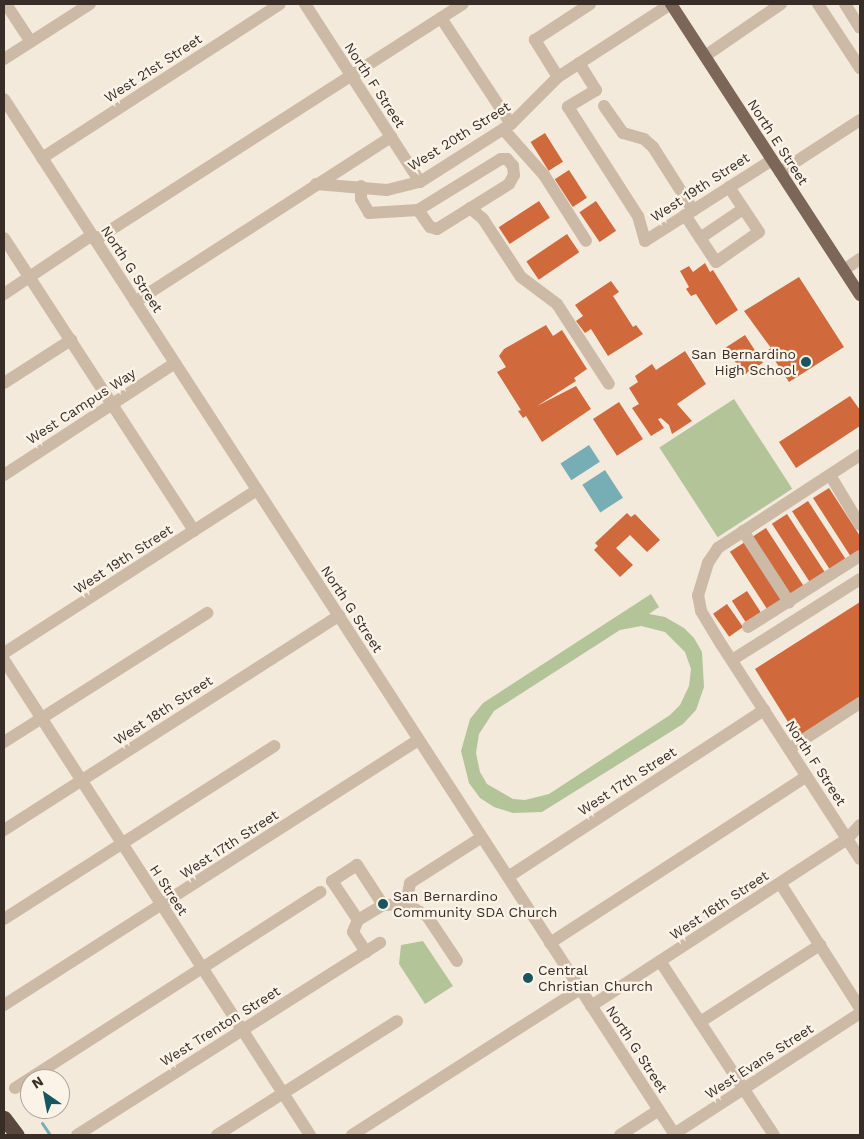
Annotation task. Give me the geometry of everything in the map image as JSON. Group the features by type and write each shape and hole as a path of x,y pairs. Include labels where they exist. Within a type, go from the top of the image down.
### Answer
{"highway":[{"path":"4,1118 17,1135"}],"main road":[{"name":"North E Street","path":"671,4 860,295"}],"street":[{"path":"6,4 31,42"},
{"path":"4,59 90,4"},
{"name":"West 21st Street","path":"42,158 280,4"},
{"name":"North F Street","path":"305,4 420,182"},
{"path":"4,294 463,4"},
{"path":"558,77 534,40 590,4"},
{"name":"West 20th Street","path":"316,184 361,186 387,190 420,182 507,126 558,77 671,4"},
{"path":"705,56 781,4"},
{"path":"818,4 860,68"},
{"path":"845,4 860,28"},
{"path":"441,18 507,126 516,145 544,175 586,241"},
{"name":"West 19th Street","path":"578,63 596,90 568,108 638,216 646,241 772,160"},
{"name":"North G Street","path":"4,99 7,112 42,158 674,1134"},
{"path":"604,106 623,133 644,139 653,147 689,213 700,238 716,262 759,232 729,187"},
{"path":"780,172 860,120"},
{"path":"135,302 391,137"},
{"path":"507,159 516,145"},
{"path":"361,186 361,199 369,213 418,210 501,159 507,159"},
{"path":"418,210 430,227 436,229 509,184 514,175 507,159"},
{"path":"470,208 483,219 521,277 556,304 608,384"},
{"path":"700,238 744,209"},
{"path":"4,238 194,531"},
{"path":"844,270 860,258"},
{"path":"4,383 71,340"},
{"name":"West Campus Way","path":"4,474 175,363"},
{"name":"North F Street","path":"860,455 743,531 713,556 702,579 698,595 701,611 860,859"},
{"path":"830,475 860,525"},
{"name":"West 19th Street","path":"4,654 257,490"},
{"path":"743,531 789,602"},
{"path":"748,626 860,556"},
{"path":"732,660 860,580"},
{"path":"4,742 207,613"},
{"name":"West 18th Street","path":"4,830 339,616"},
{"name":"H Street","path":"4,660 310,1135"},
{"path":"789,749 860,703"},
{"name":"West 17th Street","path":"508,877 764,710"},
{"name":"West 17th Street","path":"4,1005 419,740"},
{"path":"4,919 274,746"},
{"path":"550,942 807,776"},
{"name":"West 16th Street","path":"592,1006 847,839 860,825"},
{"path":"406,904 410,883 482,837"},
{"path":"358,920 332,881 357,865 383,905"},
{"path":"780,883 860,1008"},
{"path":"15,1088 320,892"},
{"path":"366,952 354,932 358,920 383,905 406,904 427,916 457,961"},
{"name":"West Trenton Street","path":"77,1135 380,943"},
{"path":"700,1022 820,945"},
{"path":"660,961 774,1135"},
{"path":"352,1135 580,989"},
{"name":"West Evans Street","path":"674,1134 860,1013"},
{"path":"216,1135 397,1021"},
{"path":"620,1135 659,1110"}],"green space":[{"path":"734,399 792,489 718,537 659,447"},
{"path":"651,594 659,607 649,614 665,617 684,628 694,638 702,652 704,687 696,710 683,724 542,812 513,813 494,807 480,798 469,783 461,751 470,719 483,703","holes":["641,626 665,632 685,652 691,669 689,686 680,705 670,715 549,794 525,800 513,799 487,784 480,772 476,753 479,734 494,711 620,630"]},
{"path":"423,941 453,986 425,1004 399,964 401,945"}],"water":[{"path":"589,445 600,462 571,480 560,464"},
{"path":"605,470 623,498 600,512 582,485"}],"building":[{"path":"545,133 563,162 549,171 531,142"},
{"path":"569,170 587,198 573,207 555,179"},
{"path":"539,201 550,218 510,244 499,227"},
{"path":"596,201 616,231 600,242 579,212"},
{"path":"567,234 579,252 539,280 526,261"},
{"path":"705,263 710,272 713,270 738,310 716,325 696,294 691,296 686,289 689,287 680,271 689,266 693,272"},
{"path":"799,277 844,347 789,382 768,350 771,348 744,311"},
{"path":"611,281 619,292 613,296 633,327 636,325 643,334 608,356 591,329 585,333 576,321 583,316 575,305"},
{"path":"546,325 553,336 562,330 587,369 574,378 576,381 537,406 576,386 591,409 542,442 526,416 523,418 518,411 521,410 497,372 506,367 499,356 504,349"},
{"path":"745,335 763,363 744,375 726,348"},
{"path":"685,351 706,384 677,404 692,421 672,434 669,425 661,418 658,419 664,428 651,436 632,408 639,404 629,388 638,382 635,376 652,364 656,370"},
{"path":"850,396 860,410 860,426 796,468 779,442"},
{"path":"619,402 643,439 617,456 593,419"},
{"path":"829,488 860,536 860,551 851,557 813,498"},
{"path":"808,501 846,560 830,570 792,511"},
{"path":"627,513 631,517 635,514 660,540 647,552 630,535 616,548 633,565 620,577 594,550 598,546 595,543"},
{"path":"787,514 826,574 811,583 772,524"},
{"path":"766,528 804,587 789,597 751,538"},
{"path":"745,542 784,602 769,611 730,552"},
{"path":"747,591 762,614 747,623 732,601"},
{"path":"860,602 860,698 798,738 755,669"},
{"path":"727,604 743,627 729,637 713,614"}],"waterway":[{"path":"42,1123 50,1135"}],"place":[{"name":"San Bernardino High School","path":"806,362"},
{"name":"San Bernardino Community SDA Church","path":"383,904"},
{"name":"Central Christian Church","path":"528,978"}]}
